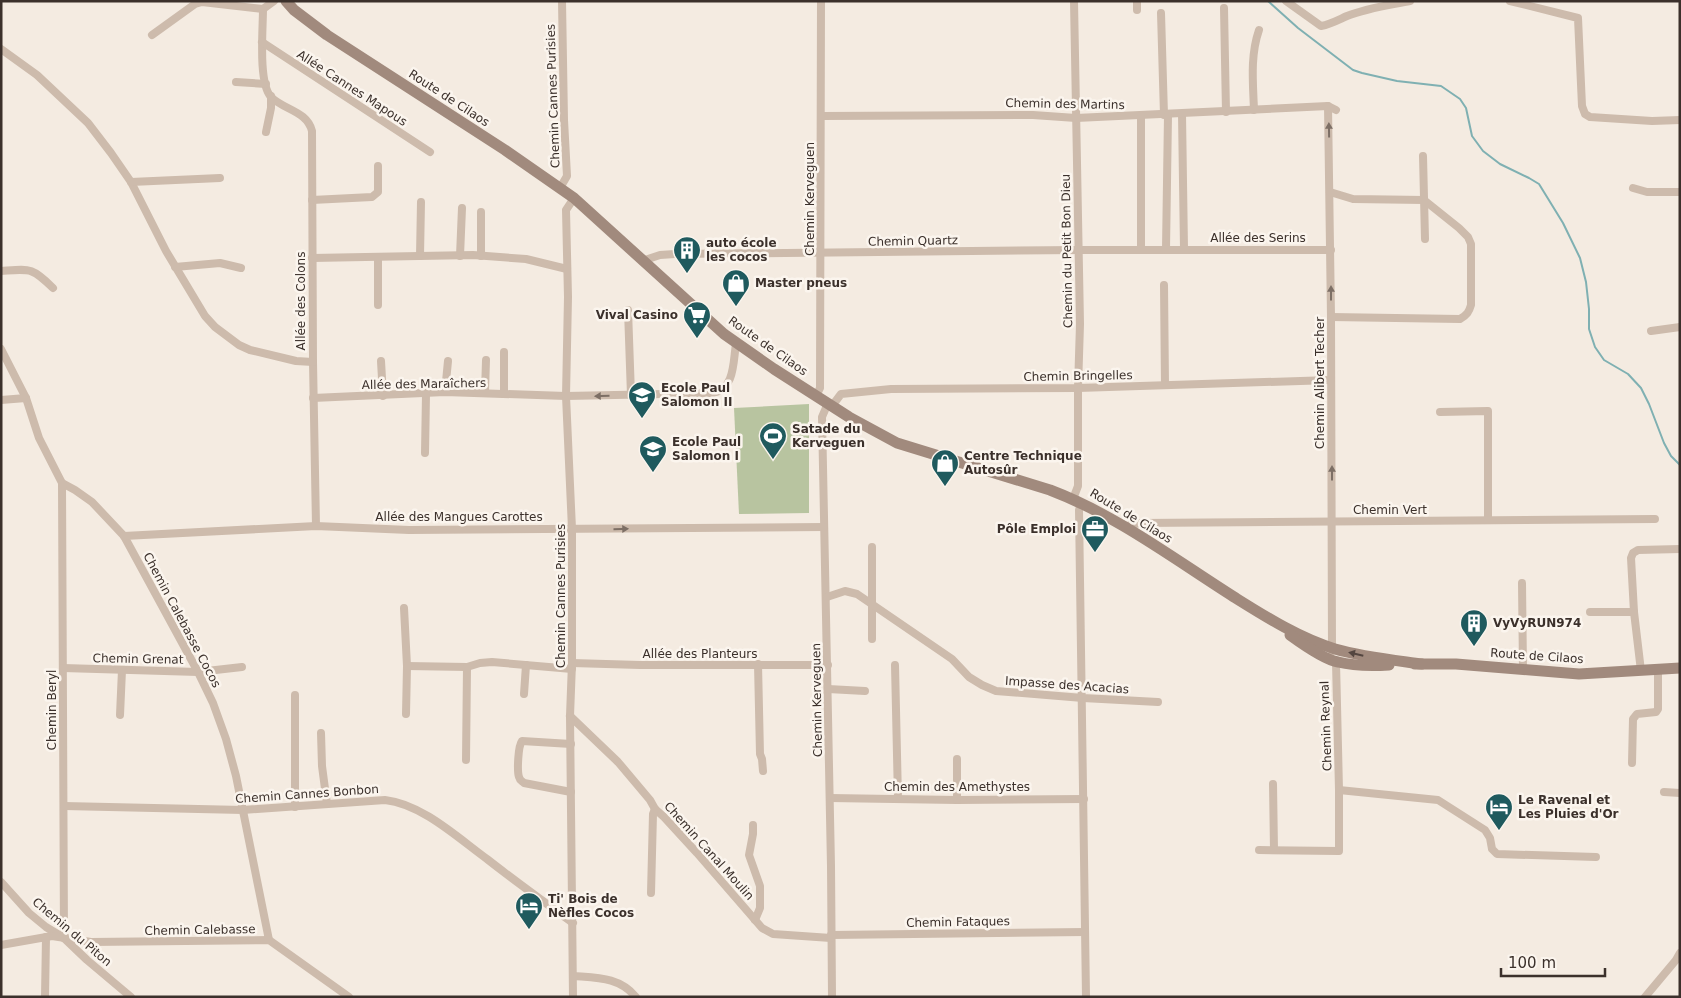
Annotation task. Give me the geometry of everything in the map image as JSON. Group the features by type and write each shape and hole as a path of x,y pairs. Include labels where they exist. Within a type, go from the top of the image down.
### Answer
{"main road":[{"name":"Route de Cilaos","path":"286,1 301,16 339,43 504,150 574,198 642,262 736,344 830,405 897,443 1050,490 1077,501 1128,529 1260,613 1302,644 1333,657 1366,666 1385,662 1456,664 1579,674 1680,668"}],"street":[{"path":"152,35 195,4 202,2 263,9 274,1"},
{"name":"Chemin Cannes Purisies","path":"560,188 567,176 562,1"},
{"name":"Chemin Kerveguen","path":"816,396 820,388 821,1"},
{"name":"Chemin du Petit Bon Dieu","path":"1074,1 1080,324 1077,501 1079,510 1083,698 1086,997"},
{"path":"1137,1 1137,10"},
{"path":"1286,1 1321,26 1331,24 1347,16 1410,1"},
{"path":"1510,1 1578,18 1582,106 1585,114 1590,117 1652,121 1680,120"},
{"path":"1224,8 1226,112"},
{"path":"263,9 263,75 271,96 271,108 266,132"},
{"path":"1161,13 1166,115 1166,249"},
{"path":"1254,110 1254,46 1259,30"},
{"name":"Allée Cannes Mapous","path":"262,42 430,152"},
{"path":"1,49 37,75 88,123 111,153 131,182 160,240 205,316 228,338 250,350 296,361 313,362"},
{"path":"236,82 266,84"},
{"name":"Allée des Colons","path":"271,96 306,119 311,126 316,526"},
{"name":"Chemin des Martins","path":"822,116 1033,115 1076,118 1332,108"},
{"name":"Chemin Alibert Techer","path":"1332,108 1330,192 1333,657"},
{"path":"1182,114 1184,249"},
{"path":"1141,116 1141,249"},
{"path":"1423,156 1425,239"},
{"path":"312,200 375,196 378,192 378,166"},
{"path":"131,182 220,178"},
{"path":"1633,188 1647,192 1680,192"},
{"path":"1330,192 1361,199 1424,200 1459,228 1468,237 1471,244 1471,304 1469,312 1460,318 1331,317"},
{"name":"Chemin Cannes Purisies","path":"573,997 570,716 572,530 566,396 566,210 574,198"},
{"path":"420,256 421,202"},
{"path":"460,256 462,208"},
{"path":"481,212 481,256"},
{"name":"Chemin Quartz","path":"642,262 660,255 675,254 1184,249"},
{"name":"Allée des Serins","path":"1184,249 1331,250"},
{"path":"312,258 481,256 526,259 567,269"},
{"path":"378,257 378,305"},
{"path":"175,267 220,263 241,268"},
{"path":"1,271 33,270 53,288"},
{"path":"1164,286 1165,385"},
{"path":"628,310 631,395"},
{"path":"1652,330 1680,328"},
{"name":"Allée des Maraîchers","path":"313,398 445,392 566,396 713,393 722,390 729,383 736,344"},
{"path":"1,349 26,398 39,438 62,483"},
{"path":"504,352 504,394"},
{"path":"445,392 448,360"},
{"path":"486,360 486,392"},
{"path":"381,361 382,396"},
{"name":"Chemin Bringelles","path":"830,405 841,394 891,389 1078,388 1331,380"},
{"path":"426,394 426,453"},
{"path":"1,400 26,398"},
{"name":"Chemin Kerveguen","path":"830,405 822,417 827,597 832,997"},
{"path":"1440,412 1488,411 1488,520"},
{"name":"Chemin Calebasse Cocos","path":"62,483 92,502 124,536 213,703 226,739 243,810 269,940"},
{"name":"Chemin Beryl","path":"62,483 64,938"},
{"name":"Chemin Vert","path":"1128,529 1130,525 1140,524 1655,519"},
{"name":"Allée des Mangues Carottes","path":"124,536 316,526 409,530 572,530 824,526"},
{"path":"872,547 872,639"},
{"path":"1641,671 1634,612 1631,558 1633,553 1638,550 1680,549"},
{"path":"1522,583 1522,670"},
{"name":"Impasse des Acacias","path":"827,597 850,591 857,594 952,659 969,677 996,691 1158,702"},
{"path":"404,608 407,666 406,714"},
{"path":"1590,612 1634,612"},
{"name":"Chemin Reynal","path":"1274,850 1338,851 1339,790 1333,657"},
{"name":"Allée des Planteurs","path":"407,666 467,667 492,662 526,666 828,665"},
{"path":"758,664 760,754 763,772"},
{"path":"895,665 898,799"},
{"path":"524,694 526,666"},
{"name":"Chemin Grenat","path":"63,668 198,672 242,667"},
{"path":"466,760 467,667"},
{"path":"120,716 122,670"},
{"path":"1632,763 1634,717 1638,714 1656,712 1658,709 1658,670"},
{"path":"828,689 865,691"},
{"path":"295,695 295,807"},
{"name":"Chemin Canal Moulin","path":"570,716 618,762 650,800 654,809 671,824 762,928 773,934 831,937"},
{"path":"321,734 322,766 327,804"},
{"path":"571,744 522,741 519,746 518,774 524,783 571,792"},
{"path":"957,800 958,759"},
{"path":"1259,850 1274,850 1273,784"},
{"path":"1339,790 1438,800 1485,830 1490,838 1492,849 1497,854 1596,857"},
{"path":"1664,792 1680,793"},
{"name":"Chemin des Amethystes","path":"830,798 1084,799"},
{"name":"Chemin Cannes Bonbon","path":"64,806 243,810 385,800 397,801 408,805 436,822 573,923"},
{"path":"651,893 654,809"},
{"path":"753,825 749,855 760,886 760,908 756,920"},
{"name":"Chemin du Piton","path":"1,882 29,913 46,927 64,938 131,997"},
{"name":"Chemin Fataques","path":"831,937 1085,932"},
{"path":"45,997 46,936"},
{"name":"Chemin Calebasse","path":"1,945 46,936 91,942 269,940 349,997"},
{"path":"1645,997 1680,953"},
{"path":"573,976 610,980 622,984 636,997"}],"green space":[{"name":"Satade du Kerveguen","path":"809,404 809,513 739,514 734,408"}],"waterway":[{"path":"1268,1 1298,28 1353,70 1397,81 1441,86 1460,99 1466,108 1472,136 1483,151 1500,164 1539,184 1563,223 1580,258 1586,282 1589,329 1595,347 1604,360 1628,374 1641,388 1664,443 1671,456 1680,465"}],"place":[{"name":"auto école les cocos","path":"687,274"},
{"name":"Master pneus","path":"736,307"},
{"name":"Vival Casino","path":"697,339"},
{"name":"Ecole Paul Salomon II","path":"642,419"},
{"name":"Satade du Kerveguen","path":"773,460"},
{"name":"Ecole Paul Salomon I","path":"653,473"},
{"name":"Centre Technique Autosûr","path":"945,487"},
{"name":"Pôle Emploi","path":"1095,553"},
{"name":"VyVyRUN974","path":"1474,647"},
{"name":"Le Ravenal et Les Pluies d'Or","path":"1499,831"},
{"name":"Ti' Bois de Nèfles Cocos","path":"529,930"}]}
